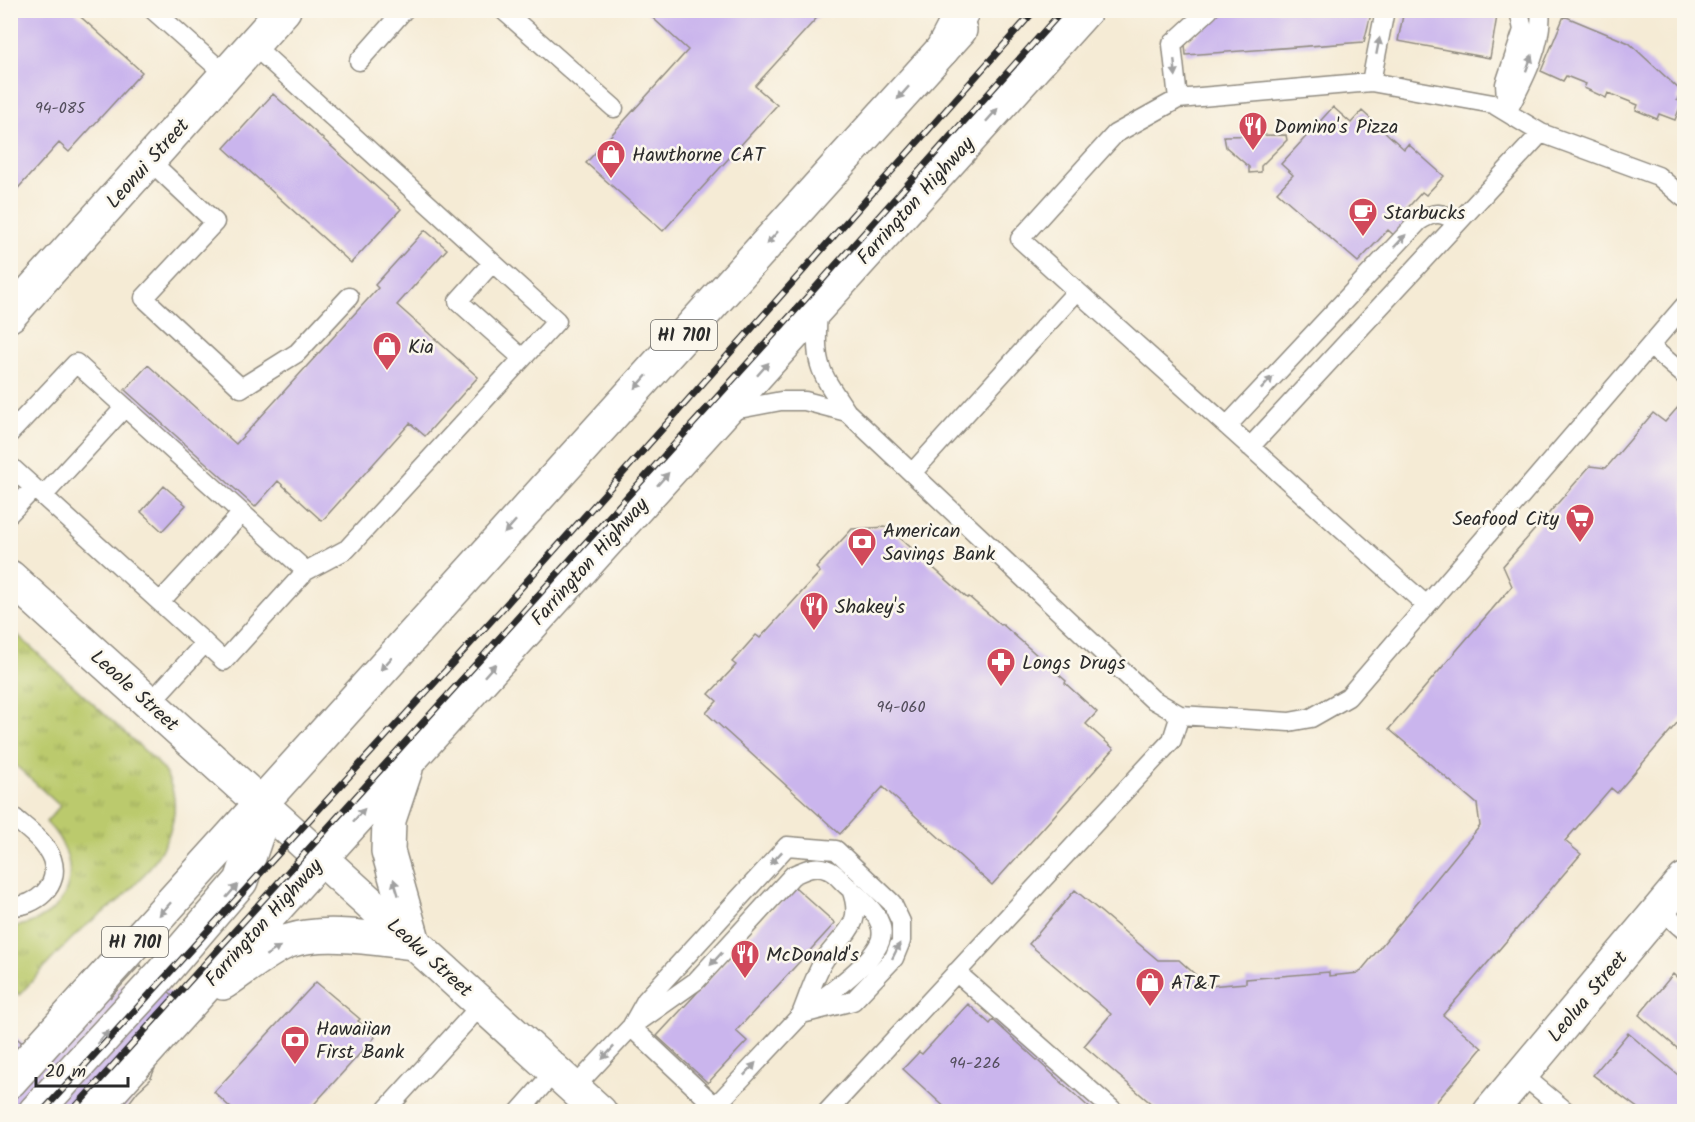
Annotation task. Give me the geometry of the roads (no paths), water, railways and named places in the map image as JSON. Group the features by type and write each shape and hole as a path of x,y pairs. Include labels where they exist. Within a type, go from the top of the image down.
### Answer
{"main road":[{"name":"Leonui Street","path":"10,315 284,10"},
{"path":"942,50 963,10"},
{"name":"HI 7101","path":"10,1081 978,10"},
{"name":"Farrington Highway","path":"92,1112 1086,10"},
{"name":"Leoole Street","path":"10,577 260,803"},
{"path":"188,1005 288,941 312,937 357,937 414,943 388,851 389,820 410,757"},
{"path":"35,1112 158,978 241,881 258,831 260,803"},
{"name":"Leoku Street","path":"260,803 600,1112"},
{"name":"Leolua Street","path":"1490,1112 1684,880"}],"lane":[{"path":"153,10 226,75"},
{"path":"359,61 404,10"},
{"path":"503,10 614,108"},
{"path":"1178,99 1172,44 1209,10"},
{"path":"1371,82 1385,10"},
{"path":"1507,112 1505,84 1523,30 1519,10"},
{"path":"1507,112 1521,83 1542,27 1539,10"},
{"path":"10,466 224,661 306,571 347,549 556,321 253,45"},
{"path":"1426,605 1020,239 1115,134 1178,99 1371,82 1493,104 1541,133 1658,176 1684,198"},
{"path":"1250,447 1541,133"},
{"path":"149,160 216,222 144,298 241,388 297,353 349,297"},
{"path":"1227,426 1419,221 1431,214 1443,213 1458,222"},
{"path":"492,263 458,300 522,358"},
{"path":"912,473 1077,291"},
{"path":"818,308 815,354 823,377 847,412 1152,699 1180,715 1289,722 1311,718 1348,697 1684,306"},
{"path":"1650,346 1684,375"},
{"path":"10,433 75,363 306,571"},
{"path":"723,412 782,401 805,401 847,412"},
{"path":"10,513 38,492 125,407"},
{"path":"160,602 242,513"},
{"path":"150,703 205,643"},
{"path":"827,1112 1172,740 1180,715"},
{"path":"10,814 41,842 52,858 53,872 50,885 42,896 21,906 10,906"},
{"path":"632,1028 646,1000 787,846 837,849 892,903 901,922 901,941 894,958 853,1001 802,1014"},
{"path":"519,1112 565,1079 632,1028 696,981 793,875 807,868 830,870 877,918 882,931 879,944 847,981 802,1014 713,1109 632,1028"},
{"path":"802,1014 824,961 852,928 855,901 851,889"},
{"path":"1660,909 1684,930"},
{"path":"956,972 1115,1112"},
{"path":"384,1112 482,1004"},
{"path":"1521,1074 1567,1112"}],"railway":[{"path":"42,1112 502,609 1035,10"},
{"path":"71,1112 768,341 1063,10"}],"place":[{"name":"Domino's Pizza","path":"1253,152"},
{"name":"Hawthorne CAT","path":"611,180"},
{"name":"Starbucks","path":"1363,238"},
{"name":"Kia","path":"387,372"},
{"name":"Seafood City","path":"1580,544"},
{"name":"American Savings Bank","path":"862,568"},
{"name":"Shakey's","path":"814,632"},
{"name":"Longs Drugs","path":"1001,688"},
{"name":"McDonald's","path":"745,980"},
{"name":"AT&T","path":"1150,1008"},
{"name":"Hawaiian First Bank","path":"295,1066"}]}
